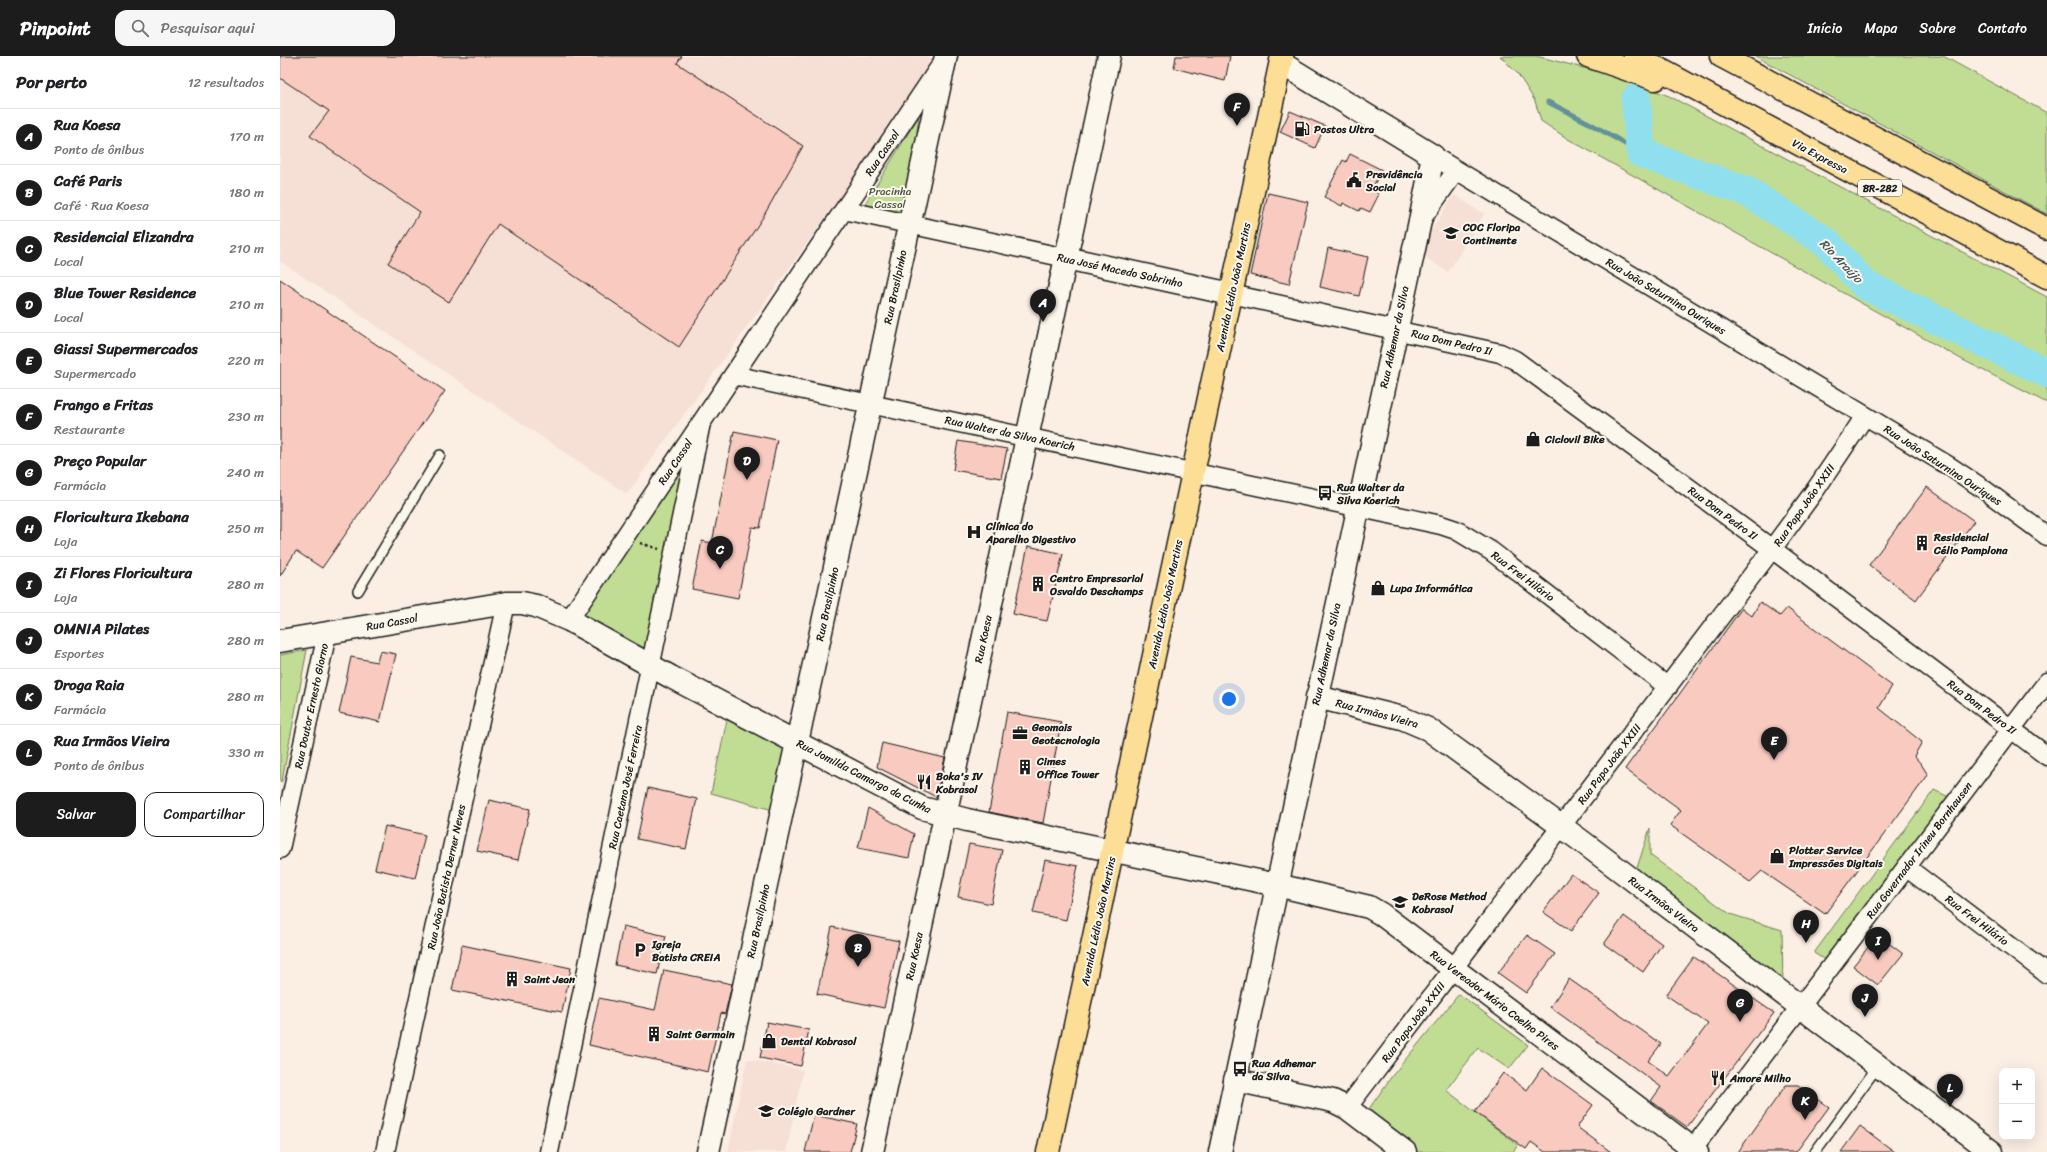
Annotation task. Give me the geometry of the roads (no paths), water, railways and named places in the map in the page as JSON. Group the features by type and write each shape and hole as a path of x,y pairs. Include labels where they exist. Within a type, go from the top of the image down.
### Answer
{"main road":[{"path":"1588,56 1712,98"},
{"name":"Via Expressa","path":"1635,56 2047,277"},
{"path":"1721,56 2047,228"},
{"name":"Avenida Lédio João Martins","path":"1048,1152 1282,60"}],"street":[{"name":"Rua Koesa","path":"872,1152 1109,56"},
{"name":"Rua Cassol","path":"280,641 506,603 522,603 536,606 569,620 945,57"},
{"name":"Rua Brasilpinho","path":"708,1152 945,57"},
{"name":"Rua João Saturnino Ouriques","path":"1282,60 1433,156 1982,488 2047,536"},
{"name":"Rua Adhemar da Silva","path":"1220,1152 1433,156"},
{"path":"1420,220 1453,175"},
{"name":"Rua José Macedo Sobrinho","path":"844,210 1396,330"},
{"name":"Rua Dom Pedro II","path":"1396,330 1500,353 1515,360 1772,549 2047,756"},
{"name":"Rua Walter da Silva Koerich","path":"733,375 1358,506"},
{"name":"Rua Papa João XXIII","path":"1347,1108 1772,549 1816,489 1865,416"},
{"name":"Rua Caetano José Ferreira","path":"549,1152 701,423"},
{"name":"Rua Frei Hilário","path":"1358,506 1442,525 1473,539 1668,687"},
{"name":"Rua João Batista Derner Neves","path":"385,1152 506,603"},
{"name":"Rua Jomilda Camargo da Cunha","path":"569,620 651,666 922,808 945,815 1276,885"},
{"name":"Rua Doutor Ernesto Giorno","path":"280,849 327,634"},
{"name":"Rua Governador Irineu Bornhausen","path":"1693,1151 1800,1007 2047,682"},
{"name":"Rua Irmãos Vieira","path":"1317,697 1402,718 1428,728 1561,826 1992,1152"},
{"name":"Rua Frei Hilário","path":"1906,867 2047,974"},
{"name":"Rua Vereador Mário Coelho Pires","path":"1276,885 1368,907 1381,914 1693,1151"},
{"path":"1235,1080 1319,1097 1347,1108 1406,1152"}],"lane":[{"path":"358,591 440,455"},
{"path":"1815,1152 1878,1066"}],"waterway":[{"name":"Rio Araújo","path":"1636,99 1641,153 1748,192 1826,242 1865,285 2047,373"},
{"path":"1548,102 1589,123 1641,153"}],"place":[{"name":"Frango e Fritas","path":"1237,126"},
{"name":"Postos Ultra","path":"1302,129"},
{"name":"Previdência Social","path":"1354,180"},
{"name":"COC Floripa Continente","path":"1451,233"},
{"name":"Rua Koesa","path":"1043,322"},
{"name":"Ciclovil Bike","path":"1533,439"},
{"name":"Blue Tower Residence","path":"747,480"},
{"name":"Rua Walter da Silva Koerich","path":"1325,493"},
{"name":"Clínica do Aparelho Digestivo","path":"974,532"},
{"name":"Residencial Célio Pamplona","path":"1922,543"},
{"name":"Residencial Elizandra","path":"720,569"},
{"name":"Centro Empresarial Osvaldo Deschamps","path":"1038,584"},
{"name":"Lupa Informática","path":"1378,588"},
{"name":"Geomais Geotecnologia","path":"1020,733"},
{"name":"Giassi Supermercados","path":"1774,760"},
{"name":"Cimes Office Tower","path":"1025,767"},
{"name":"Boka's IV Kobrasol","path":"924,782"},
{"name":"Plotter Service Impressões Digitais","path":"1777,856"},
{"name":"DeRose Method Kobrasol","path":"1400,902"},
{"name":"Floricultura Ikebana","path":"1806,943"},
{"name":"Igreja Batista CREIA","path":"640,950"},
{"name":"Zi Flores Floricultura","path":"1878,960"},
{"name":"Café Paris","path":"858,967"},
{"name":"Saint Jean","path":"512,979"},
{"name":"OMNIA Pilates","path":"1865,1017"},
{"name":"Preço Popular","path":"1740,1022"},
{"name":"Saint Germain","path":"654,1034"},
{"name":"Dental Kobrasol","path":"769,1041"},
{"name":"Rua Adhemar da Silva","path":"1240,1069"},
{"name":"Amore Milho","path":"1718,1078"},
{"name":"Rua Irmãos Vieira","path":"1950,1107"},
{"name":"Colégio Gardner","path":"766,1111"},
{"name":"Droga Raia","path":"1805,1120"}],"park label":[{"name":"Pracinha Cassol","path":"890,197"}]}
